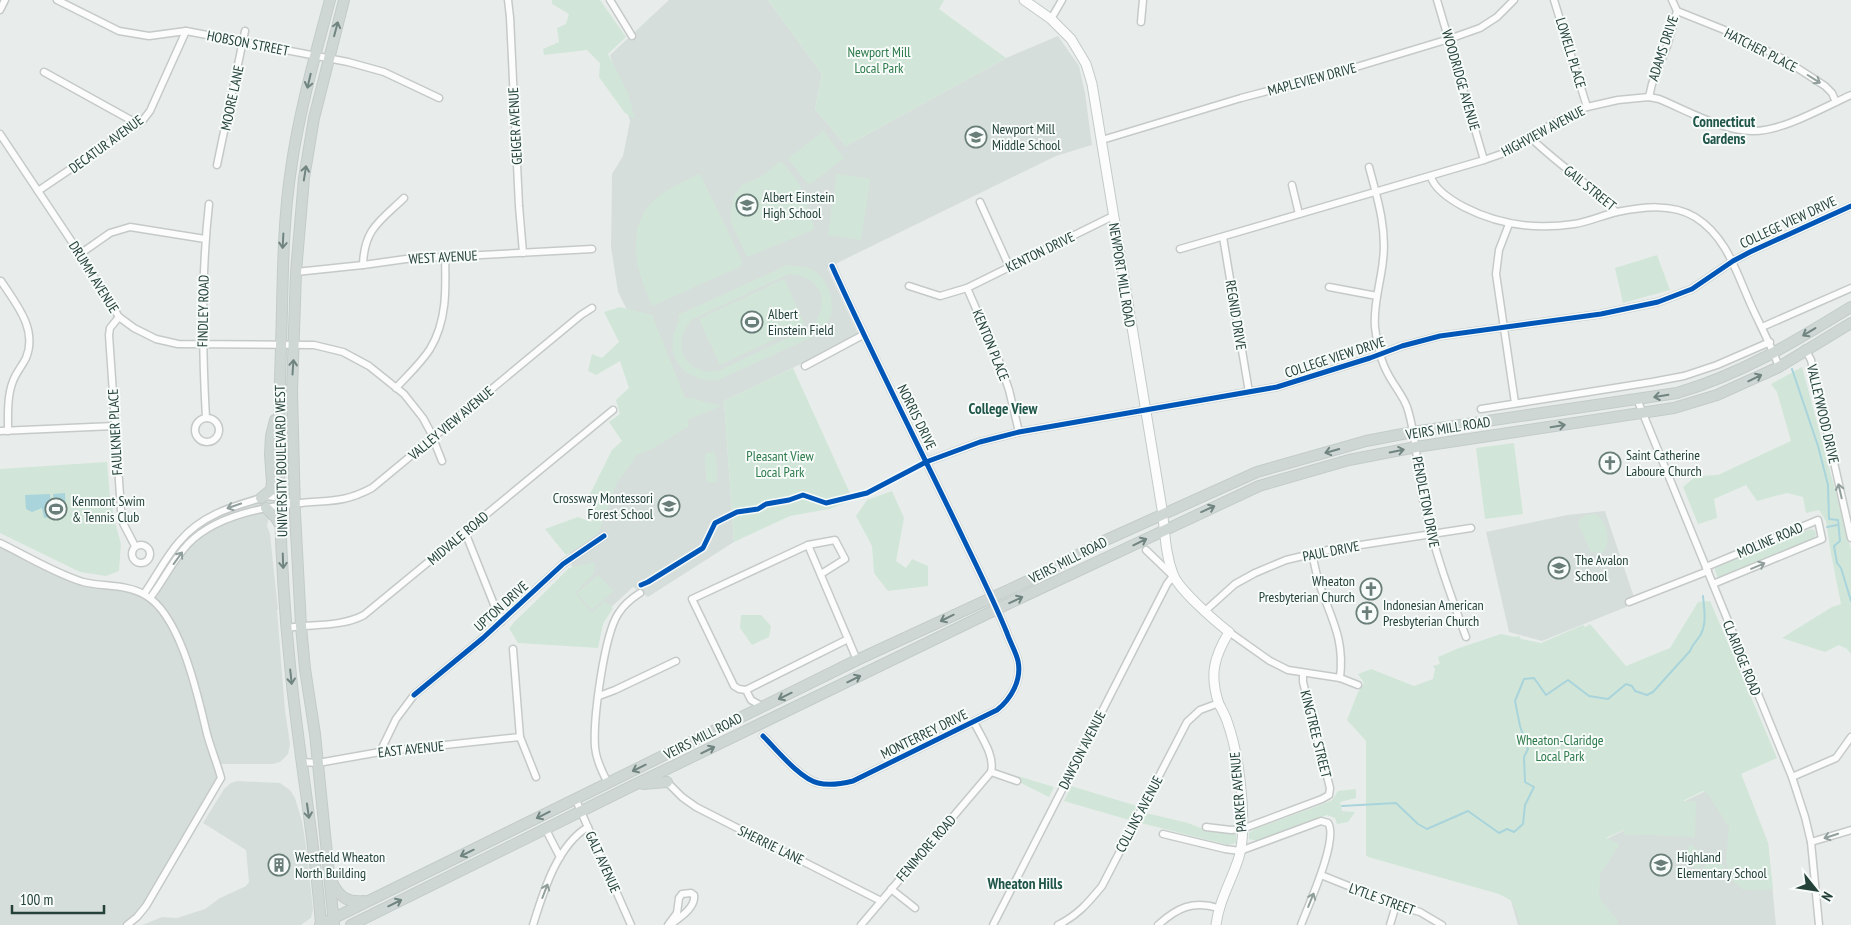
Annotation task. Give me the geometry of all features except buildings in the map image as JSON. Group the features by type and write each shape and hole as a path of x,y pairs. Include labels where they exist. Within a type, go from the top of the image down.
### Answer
{"main road":[{"name":"UNIVERSITY BOULEVARD WEST","path":"320,925 315,861 289,662 281,502 279,412 282,266 287,196 298,127 330,0"},
{"name":"UNIVERSITY BOULEVARD WEST","path":"334,922 315,734 305,669 295,503 292,405 296,272 304,178 314,118 344,0"},
{"name":"VEIRS MILL ROAD","path":"351,925 995,604 1030,580 1106,540 1163,516 1257,472 1366,441 1413,432 1677,393 1709,384 1774,353 1851,307"},
{"name":"VEIRS MILL ROAD","path":"320,925 334,922 370,900 857,660 995,604 1259,486 1349,460 1416,447 1674,408 1699,402 1779,367 1805,349 1851,323"},
{"path":"260,498 271,490 271,436 279,412"},
{"path":"266,508 282,526"},
{"path":"632,786 667,782"},
{"path":"328,872 338,893 344,898 354,902 370,900"}],"street":[{"path":"0,10 5,0"},
{"name":"HOBSON STREET","path":"57,0 119,31 149,36 186,31 348,62 384,72 439,98"},
{"name":"GEIGER AVENUE","path":"508,0 523,253"},
{"path":"610,0 632,36"},
{"name":"NEWPORT MILL ROAD","path":"1024,0 1051,19 1071,39 1086,64 1092,84 1144,410 1173,576"},
{"path":"1051,19 1062,0"},
{"path":"1141,22 1143,0"},
{"name":"WOODRIDGE AVENUE","path":"1437,0 1484,160"},
{"name":"MAPLEVIEW DRIVE","path":"1102,140 1241,98 1343,71 1448,40 1480,28 1497,17 1514,0"},
{"name":"LOWELL PLACE","path":"1554,0 1587,107"},
{"name":"ADAMS DRIVE","path":"1649,97 1677,11 1672,0"},
{"name":"HATCHER PLACE","path":"1677,11 1732,33 1785,60 1825,86 1832,93 1836,102"},
{"name":"DECATUR AVENUE","path":"38,191 143,120 150,111 186,31"},
{"name":"MOORE LANE","path":"217,165 245,31"},
{"path":"44,72 138,124"},
{"name":"HIGHVIEW AVENUE","path":"1180,249 1432,176 1507,152 1560,119 1587,107 1618,100 1649,97 1659,99 1731,128 1755,131 1785,125 1851,95"},
{"name":"DRUMM AVENUE","path":"0,134 80,254 119,317 134,328 156,339 178,344 295,344 314,345 343,352 369,366 412,403 423,418 442,461"},
{"name":"GAIL STREET","path":"1530,137 1543,150 1602,197 1616,212 1651,207 1678,210 1694,216 1719,238 1733,261 1770,342 1779,367"},
{"path":"1369,167 1376,192"},
{"path":"1432,176 1433,183 1442,192 1461,205 1478,214 1510,224 1546,227 1574,224 1602,218 1616,212"},
{"path":"1292,185 1299,214"},
{"name":"PENDLETON DRIVE","path":"1376,192 1384,238 1384,260 1376,296 1375,325 1380,354 1388,374 1408,408 1416,447 1422,497 1431,535 1438,561 1466,637"},
{"path":"363,266 364,248 373,228 404,198"},
{"path":"980,202 1009,266"},
{"name":"FINDLEY ROAD","path":"206,418 202,344 205,239 209,204"},
{"name":"COLLEGE VIEW DRIVE","path":"926,462 980,442 1019,432 1296,382 1440,336 1601,314 1658,302 1692,289 1733,261 1851,206"},
{"name":"KENTON DRIVE","path":"909,286 940,296 967,288 1113,216"},
{"path":"1510,224 1499,250 1496,274 1515,403"},
{"path":"80,254 110,233 130,227 205,239"},
{"name":"REGNID DRIVE","path":"1223,237 1249,392"},
{"name":"WEST AVENUE","path":"296,272 363,266 406,259 592,249"},
{"path":"396,388 418,364 435,339 442,318 446,293 445,257"},
{"name":"NORRIS DRIVE","path":"832,266 863,335 995,604"},
{"path":"1,281 25,317 29,329 30,342 26,357 13,382 10,394 8,431"},
{"path":"1328,287 1376,296"},
{"name":"KENTON PLACE","path":"967,288 999,361 1009,390 1019,432"},
{"path":"1762,327 1851,288"},
{"name":"VALLEY VIEW AVENUE","path":"281,502 334,502 349,499 372,488 581,315 592,308"},
{"name":"FAULKNER PLACE","path":"119,317 110,328 109,334 114,426 120,510 125,528 135,546"},
{"path":"805,366 863,335"},
{"name":"VEIRS MILL ROAD","path":"1481,409 1684,376 1717,365 1770,342"},
{"name":"VALLEYWOOD DRIVE","path":"1805,349 1810,360 1851,538"},
{"name":"CLARIDGE ROAD","path":"1637,400 1792,777 1811,842 1819,925"},
{"name":"MIDVALE ROAD","path":"287,628 346,621 364,615 613,410"},
{"path":"0,431 114,426"},
{"path":"144,594 179,541 198,523 216,512 260,498 274,496 281,502 238,515 218,523 201,533 188,544 150,598"},
{"name":"MOLINE ROAD","path":"1707,569 1818,520 1822,539 1713,584"},
{"name":"PAUL DRIVE","path":"1205,611 1235,584 1255,572 1286,560 1471,528"},
{"path":"465,532 502,622"},
{"name":"UPTON DRIVE","path":"380,752 396,718 414,695 502,622 563,564 604,536"},
{"path":"821,574 845,559 835,540 808,545 692,599 734,686 739,689 746,690 848,639"},
{"path":"0,543 84,582 144,594 162,610 173,626 182,647 221,778 146,906 127,925"},
{"path":"808,545 857,660"},
{"name":"NEWPORT MILL ROAD","path":"1146,550 1205,611 1229,632 1270,661 1288,670 1303,674 1340,678 1358,685"},
{"path":"1312,554 1318,580 1339,634 1342,661 1340,678"},
{"path":"1629,602 1707,569"},
{"name":"DAWSON AVENUE","path":"993,925 1072,767 1167,584 1173,576"},
{"path":"608,783 595,748 599,696 610,631 618,613 640,593"},
{"name":"MONTERREY DRIVE","path":"763,736 806,777 816,783 840,784 853,781 974,722 1004,704 1012,695 1017,681 1018,660 995,604"},
{"name":"PARKER AVENUE","path":"1216,925 1218,908 1240,851 1242,829 1242,800 1238,761 1228,721 1219,703 1213,672 1218,650 1229,632"},
{"path":"513,649 520,737 536,777"},
{"path":"599,696 676,661"},
{"name":"KINGTREE STREET","path":"1242,829 1322,800 1329,795 1330,788 1303,682 1303,674"},
{"path":"746,690 751,700 763,707"},
{"path":"748,714 751,700"},
{"name":"COLLINS AVENUE","path":"1058,925 1072,918 1102,886 1188,722 1200,710 1219,703"},
{"path":"974,722 990,755 993,764 992,772 1017,781"},
{"name":"EAST AVENUE","path":"302,762 318,762 380,752 520,737"},
{"path":"1792,777 1836,758 1851,737"},
{"name":"FENIMORE ROAD","path":"861,925 992,772"},
{"name":"SHERRIE LANE","path":"667,782 696,808 881,901"},
{"name":"GALT AVENUE","path":"575,798 631,925"},
{"path":"1163,834 1240,851 1321,821 1328,823 1331,827 1331,839 1321,875 1301,925"},
{"path":"533,925 545,888 560,858 577,834 588,827"},
{"path":"1206,827 1242,829"},
{"path":"545,828 560,858"},
{"path":"1811,842 1851,830"},
{"name":"LYTLE STREET","path":"1321,875 1396,905 1420,912 1442,925"},
{"path":"891,889 915,908"},
{"path":"691,893 695,900 692,906 669,925 677,913 679,898 682,894 691,893"},
{"path":"1158,925 1176,910 1186,906 1197,904 1218,908"},
{"path":"1390,925 1396,905"},
{"path":"1072,918 1078,925"}],"shaded area":[{"name":"Albert Einstein High School","path":"669,0 768,0 822,74 815,109 846,146 1006,58 1058,36 1079,66 1085,93 1092,145 1056,156 827,268 859,336 724,401 734,542 648,597 633,587 604,614 517,638 513,623 572,568 569,550 598,531 615,480 642,440 681,416 618,292 611,247 612,174 623,156 630,121 610,55"},
{"path":"274,497 274,511 269,517 267,526 270,534 278,610 285,710 290,744 288,754 280,762 273,764 217,764 221,778 146,906 130,925 0,925 0,543 68,576 144,594 179,541 216,512"},
{"name":"The Avalon School","path":"1605,511 1636,603 1542,641 1509,632 1486,532 1567,515"},
{"name":"Highland Elementary School","path":"1741,774 1768,843 1776,925 1518,925 1507,887"},
{"path":"237,781 280,783 290,790 295,798 302,821 306,846 313,910 311,918 301,925 142,925 162,917 177,918 205,909 220,898 246,886 249,882 246,850 203,823 224,789"}],"green space":[{"path":"552,0 600,0 626,37 608,54 628,93 635,119 625,113 599,77 600,63 587,50 544,55 543,49 559,42 557,28 566,24 569,14 552,4"},
{"name":"Newport Mill Local Park","path":"768,0 944,0 939,9 1006,58 846,146 815,109 822,74"},
{"path":"823,131 844,158 809,185 788,159"},
{"path":"781,161 799,183 814,225 813,230 747,257 731,222 731,210 735,194 743,184 761,177"},
{"path":"700,174 742,261 741,266 652,306 641,278 638,263 636,248 640,220 648,207 659,196"},
{"path":"837,174 870,179 861,240 828,235"},
{"path":"1657,255 1670,290 1623,303 1615,268"},
{"path":"788,265 808,268 817,273 827,285 832,300 830,316 825,325 810,338 718,380 708,380 691,375 679,364 673,348 673,338 679,321 678,315","holes":["788,274 799,275 815,284 820,291 821,307 813,326 718,371 706,371 696,368 689,363 681,347 682,337 693,319"]},
{"name":"Albert Einstein Field","path":"784,279 805,325 720,365 699,319"},
{"path":"620,307 652,315 685,398 721,406 687,420 689,426 654,448 637,455 617,482 598,534 566,555 545,529 578,517 592,522 595,509 587,500 612,450 622,441 609,422 620,414 616,400 629,388 620,361 596,375 588,371 592,354 602,358 619,342 604,312"},
{"path":"1802,367 1851,549 1851,654 1847,649 1839,645 1825,652 1782,638 1832,607 1841,604 1826,521 1819,510 1806,513 1803,497 1787,493 1757,501 1746,485 1714,499 1717,518 1698,524 1683,487 1696,476 1718,475 1791,441 1777,392 1771,384"},
{"name":"Pleasant View Local Park","path":"793,368 853,500 829,509 790,516 734,542 724,401"},
{"path":"1514,443 1523,514 1485,519 1476,448"},
{"path":"714,452 717,468 715,483 707,482 706,480 705,463 707,453"},
{"name":"Kenmont Swim & Tennis Club","path":"107,462 110,496 121,544 119,571 106,576 80,572 0,533 0,469"},
{"path":"892,491 904,518 896,561 906,568 912,559 928,566 928,586 888,591 874,573 872,546 856,516 867,500"},
{"path":"1594,514 1602,520 1607,532 1607,544 1601,553 1591,552 1578,523 1579,520 1587,515"},
{"path":"1810,529 1816,533 1814,540 1721,579 1718,578 1715,567"},
{"path":"595,562 594,573 575,593 592,613 604,601 613,608 603,624 598,648 518,643 509,628 569,568"},
{"path":"598,575 613,591 592,610 577,593"},
{"name":"Wheaton-Claridge Local Park","path":"1710,601 1777,758 1741,774 1768,843 1773,889 1744,890 1730,878 1726,862 1729,827 1708,794 1703,791 1683,801 1696,802 1695,837 1624,834 1624,830 1606,838 1619,844 1600,874 1599,898 1618,921 1616,925 1521,925 1512,901 1499,894 1366,855 1366,741 1347,720 1358,692 1364,683 1358,674 1371,669 1414,686 1433,679 1435,669 1433,666 1440,664 1438,657 1459,648 1501,634 1519,636 1521,639 1541,643 1583,625 1585,627 1590,624 1626,666 1670,648 1698,602"},
{"path":"741,615 761,615 771,626 769,637 752,645 740,628"},
{"path":"1018,776 1054,787 1049,797 1019,782"},
{"path":"1071,786 1137,806 1129,820 1064,801"},
{"path":"1356,789 1356,798 1340,802 1342,811 1355,812 1348,822 1337,824 1335,818 1327,815 1258,841 1249,839 1249,833 1255,829 1326,803 1332,800 1338,791"},
{"path":"1146,813 1188,823 1203,829 1236,834 1236,843 1228,845 1141,823"},
{"path":"1690,845 1706,855 1698,870 1681,860"},
{"path":"1710,857 1725,866 1716,881 1701,872"}],"water":[{"path":"65,493 66,516 55,516 53,494"},
{"path":"50,494 52,517 44,518 42,508 32,512 26,509 25,495"}],"waterway":[{"path":"1792,369 1818,446 1828,485 1829,519 1838,520 1840,541 1834,546 1837,563 1841,568 1851,601"},
{"path":"1827,527 1837,525"},
{"path":"1342,806 1396,803 1418,824 1427,829 1468,811 1499,833 1507,829 1514,832 1523,824 1525,805 1534,787 1525,782 1524,757 1528,749 1520,726 1515,701 1524,679 1534,678 1546,695 1568,680 1589,696 1608,699 1626,684 1632,686 1635,691 1647,695 1653,692 1690,651 1701,634 1705,620 1703,596"}],"cycle path":[{"path":"641,585 703,548 715,523 737,512 758,509 766,504 789,500 803,495 826,503 867,493 926,462 980,442 1019,432 1277,387 1402,346 1440,336 1601,314 1658,302 1692,289 1733,261 1750,252 1851,206"},
{"path":"763,736 796,770 811,780 827,784 849,782 997,710 1011,695 1017,682 1019,668 1017,658 992,598 832,266"},
{"path":"414,695 483,638 563,564 604,536"}],"place":[{"name":"Newport Mill Middle School","path":"976,137"},
{"name":"Albert Einstein High School","path":"747,205"},
{"name":"Albert Einstein Field","path":"752,322"},
{"name":"Saint Catherine Laboure Church","path":"1610,463"},
{"name":"Crossway Montessori Forest School","path":"669,506"},
{"name":"Kenmont Swim & Tennis Club","path":"56,509"},
{"name":"The Avalon School","path":"1559,568"},
{"name":"Wheaton Presbyterian Church","path":"1371,589"},
{"name":"Indonesian American Presbyterian Church","path":"1367,613"},
{"name":"Westfield Wheaton North Building","path":"279,865"},
{"name":"Highland Elementary School","path":"1661,865"}],"district":[{"name":"Connecticut Gardens","path":"1724,130"},
{"name":"College View","path":"1003,408"},
{"name":"Wheaton Hills","path":"1025,883"}]}
